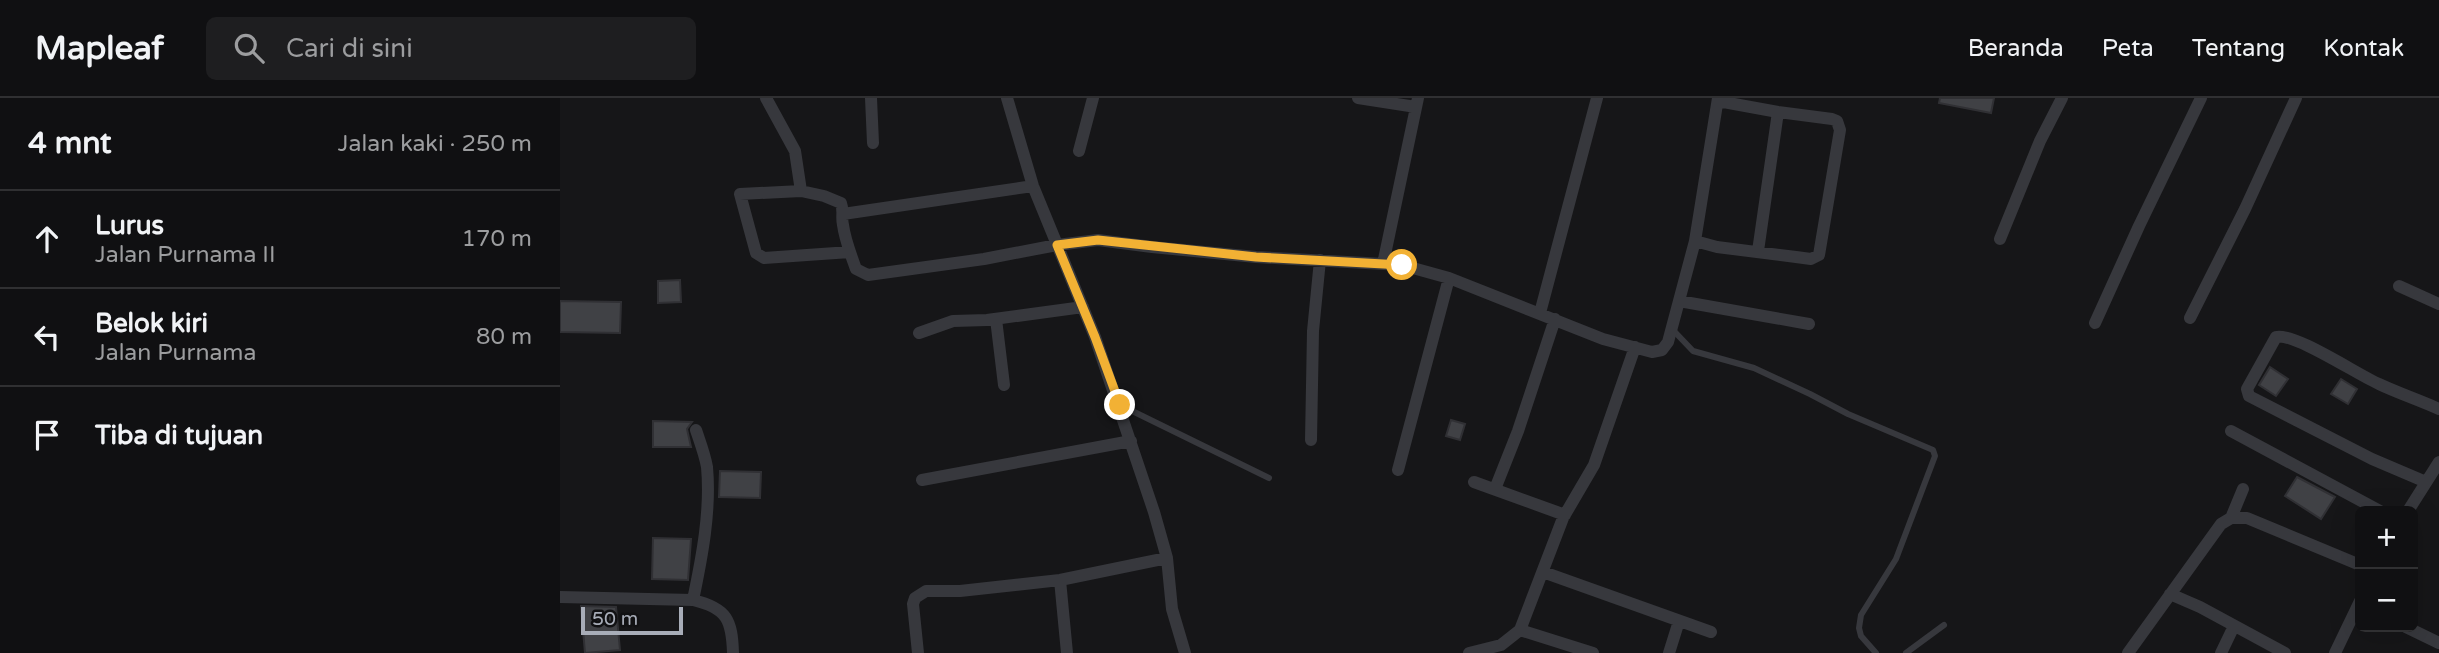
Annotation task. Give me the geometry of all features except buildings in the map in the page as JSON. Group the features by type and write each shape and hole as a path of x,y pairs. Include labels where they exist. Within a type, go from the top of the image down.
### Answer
{"street":[{"path":"766,98 796,151 801,191"},
{"path":"871,98 873,143"},
{"path":"1007,98 1033,186 1120,405 1167,558 1172,609 1185,653"},
{"path":"1079,151 1093,98"},
{"path":"1358,98 1417,102 1383,264"},
{"path":"1540,313 1597,98"},
{"path":"2000,239 2040,141 2062,98"},
{"path":"2095,323 2201,98"},
{"path":"2190,318 2245,209 2296,98"},
{"path":"850,252 764,258 756,253 740,194 801,191 841,203 842,221 856,269 868,275 1098,240 1204,252 1402,265 1449,278 1603,339 1653,352 1662,350 1672,329 1695,241 1718,99 1837,121 1840,130 1819,254 1811,259 1717,247 1695,241"},
{"path":"1758,251 1778,112"},
{"path":"843,214 1033,186"},
{"path":"1311,440 1313,331 1320,260"},
{"path":"1398,470 1449,278"},
{"path":"2399,286 2439,304"},
{"path":"1679,301 1810,324"},
{"path":"919,332 953,321 996,319 1083,307"},
{"path":"996,319 1004,385"},
{"path":"1495,489 1518,431 1555,319"},
{"path":"2426,482 2249,396 2247,389 2276,337 2286,336 2377,383 2439,409"},
{"path":"1469,653 1501,645 1520,630 1565,514 1594,465 1635,347"},
{"path":"693,600 702,555 708,498 707,465 696,430"},
{"path":"2231,431 2371,506"},
{"path":"922,480 1131,441"},
{"path":"2411,506 2438,465"},
{"path":"1474,482 1565,514"},
{"path":"2231,518 2243,489"},
{"path":"2128,653 2221,524 2231,518 2247,518 2355,563"},
{"path":"918,653 913,604 920,594 932,590 960,591 1060,580 1167,558"},
{"path":"1543,572 1711,632"},
{"path":"1060,580 1067,653"},
{"path":"2170,594 2286,653"},
{"path":"560,597 693,600 711,604 726,615 731,626 733,653"},
{"path":"2335,653 2355,613"},
{"path":"1670,653 1679,621"},
{"path":"2221,653 2234,626"},
{"path":"1520,630 1593,653"},
{"path":"2416,632 2439,643"}],"lane":[{"path":"1672,329 1693,351 1754,368 1859,420 1933,450 1935,456 1896,559 1860,615 1861,636 1876,653"},
{"path":"1120,405 1269,478"},
{"path":"1906,653 1944,625"}],"route":[{"path":"1120,405 1057,245 1098,240 1256,257 1402,265"}]}
